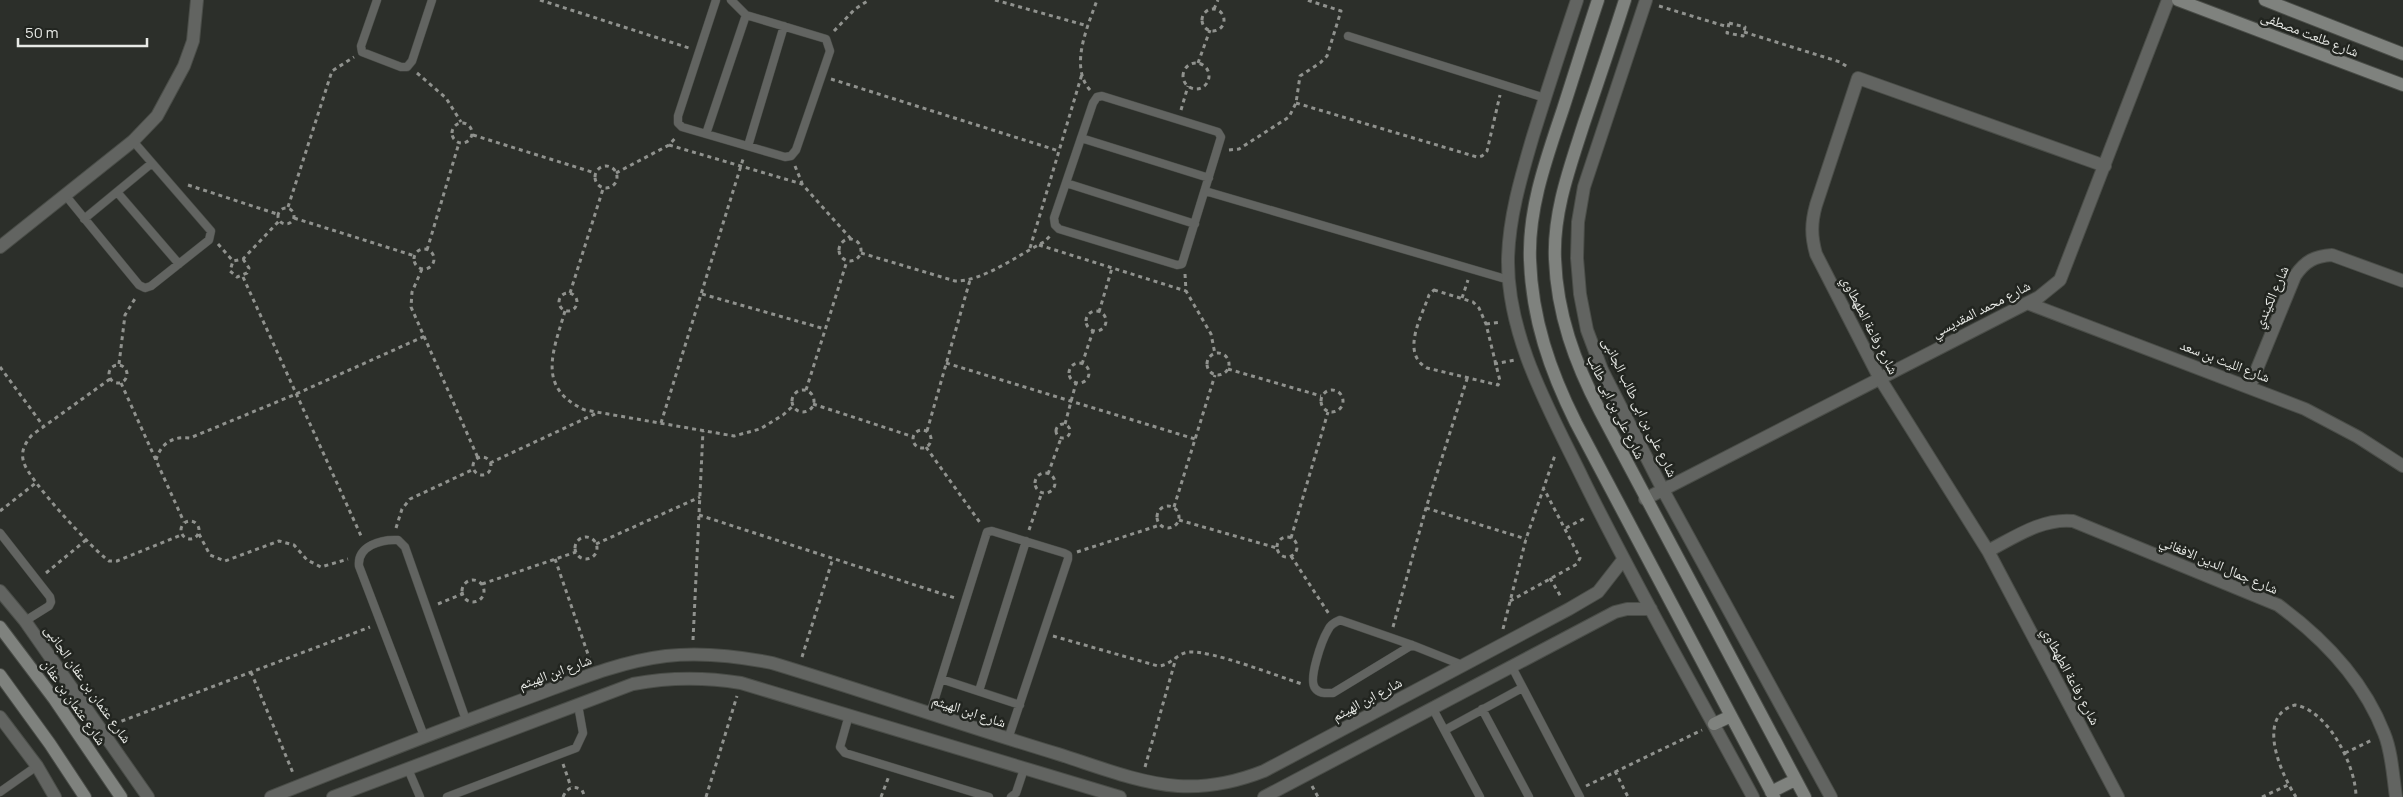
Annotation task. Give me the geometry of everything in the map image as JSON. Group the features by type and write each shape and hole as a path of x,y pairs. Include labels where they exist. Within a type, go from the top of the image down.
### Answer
{"street":[{"path":"0,247 133,141 157,116 184,66 192,41 197,0"},
{"path":"1577,0 1545,98 1512,214 1508,259 1509,280 1525,358 1623,560 1652,609 1753,797"},
{"path":"1598,0 1540,181 1533,217 1530,259 1534,302 1542,344 1558,388 1772,794 1795,780"},
{"name":"شارع على بن ابى طالب","path":"1625,0 1566,181 1558,220 1555,258 1559,298 1568,336 1582,377 1645,499 1805,797"},
{"name":"شارع محمد المقديسي","path":"1645,499 2050,290 2060,280 2168,0"},
{"name":"شارع طلعت مصطفى","path":"2178,0 2403,86"},
{"name":"شارع طلعت مصطفى","path":"2266,0 2403,54"},
{"name":"شارع على بن ابى طالب الجانبى","path":"1647,1 1584,187 1578,222 1577,258 1580,294 1587,330 1602,370 1663,490 1831,797"},
{"path":"1858,78 2105,166"},
{"name":"شارع رفاعة الطهطاوي","path":"1858,78 1812,221 1812,238 1816,254 1879,377 1988,551 2118,797"},
{"name":"شارع الكيندي","path":"2250,386 2295,276 2301,266 2310,259 2332,255 2403,281"},
{"name":"شارع الليث بن سعد","path":"2027,303 2250,386 2305,409 2358,437 2403,466"},
{"name":"شارع جمال الدين الافغاني","path":"1988,551 2046,522 2060,519 2073,520 2278,605 2306,626 2332,650 2354,678 2385,734 2396,797"},
{"name":"شارع ابن الهيثم","path":"271,797 424,736 595,673 643,660 692,654 746,658 797,671 968,727 1141,779 1168,784 1212,785 1247,777 1279,763 1569,609 1598,592 1623,560"},
{"name":"شارع عثمان بن عفان الجانبى","path":"0,591 25,621 148,797"},
{"path":"1264,797 1615,612 1627,609 1652,609"},
{"name":"شارع عثمان بن عفان","path":"0,626 55,700 121,797"},
{"path":"0,675 50,744 85,797"},
{"path":"333,797 634,684 655,680 698,678 741,683 1120,797"},
{"path":"1714,724 1731,716"},
{"path":"0,717 36,766 55,797"},
{"path":"961,748 968,727"}],"lane":[{"path":"377,0 361,46 362,52 402,67 407,66 412,61 432,0"},
{"path":"716,0 678,116 678,123 682,127 785,157 791,156 796,150 830,50 826,39 746,15 731,0"},
{"path":"706,134 746,15"},
{"path":"748,146 784,26"},
{"path":"1348,36 1545,98"},
{"path":"1102,96 1218,132 1221,137 1182,264 1177,265 1060,229 1054,225 1054,218 1097,97 1102,96"},
{"path":"1081,138 1209,178"},
{"path":"66,196 139,285 145,288 179,264 211,236 211,231 133,141"},
{"path":"84,219 152,163"},
{"path":"1066,183 1195,224"},
{"path":"1205,191 1509,280"},
{"path":"117,192 179,264"},
{"path":"930,714 988,532 992,531 1026,541 1068,555 1068,559 1008,739"},
{"path":"0,533 38,580 51,602 25,621"},
{"path":"424,736 359,566 358,557 362,549 389,540 398,540 405,547 466,720"},
{"path":"979,691 1026,541"},
{"path":"1412,645 1333,693 1323,693 1314,687 1311,678 1328,630 1334,622 1347,621 1412,645 1462,665"},
{"path":"1512,667 1579,794"},
{"path":"940,679 1020,705"},
{"path":"1445,730 1522,688"},
{"path":"447,797 576,748 581,742 584,733 578,705"},
{"path":"1433,709 1480,797"},
{"path":"1482,709 1529,797"},
{"path":"848,715 840,747 845,753 989,797"},
{"path":"0,792 36,766"},
{"path":"1012,797 1016,793 1024,768"},
{"path":"408,769 420,797"}],"path":[{"path":"540,0 700,51"},
{"path":"826,39 855,9 869,0"},
{"path":"995,0 1088,26"},
{"path":"1030,249 1082,74 1081,59 1088,26 1097,0"},
{"path":"1210,30 1203,24 1202,20 1206,12 1214,9 1218,0"},
{"path":"1217,152 1239,149 1289,117 1296,103 1298,80 1304,72 1313,69 1327,56 1341,11 1307,0"},
{"path":"1647,1 1728,27"},
{"path":"1210,30 1221,27 1224,22 1223,16 1214,9"},
{"path":"1730,22 1745,27 1744,32 1741,37 1727,33 1730,22"},
{"path":"1198,64 1210,30"},
{"path":"1744,32 1840,62 1858,78"},
{"path":"288,208 332,71 362,52"},
{"path":"1192,64 1198,64 1207,69 1209,79 1203,87 1193,89 1188,86 1183,77 1184,71 1192,64"},
{"path":"407,66 429,81 446,98 461,122 470,126 472,135 468,142 459,143"},
{"path":"1082,74 1088,86 1097,97"},
{"path":"821,76 1059,151"},
{"path":"1296,103 1476,157 1482,156 1487,150 1503,85"},
{"path":"1178,120 1188,86"},
{"path":"459,143 452,135 456,124 461,122"},
{"path":"616,173 669,145 682,127"},
{"path":"472,135 595,173"},
{"path":"427,250 459,143"},
{"path":"669,145 802,184"},
{"path":"791,156 802,184 851,239 859,244 861,252"},
{"path":"603,166 608,166 616,173 617,179 614,185 602,189 595,182 595,173 603,166"},
{"path":"661,423 741,167"},
{"path":"164,177 277,214"},
{"path":"570,292 602,189"},
{"path":"279,221 277,214 281,208 292,210 294,218"},
{"path":"279,221 287,224 294,218"},
{"path":"294,218 415,256"},
{"path":"233,261 243,259 279,221"},
{"path":"861,252 955,282 970,280 1038,245 1050,236 1054,225"},
{"path":"211,236 233,261"},
{"path":"851,239 844,240 840,245 839,251 842,257 847,261 853,261 861,252"},
{"path":"1038,245 1186,290 1212,334 1215,354"},
{"path":"427,250 432,253 434,259 428,269 422,269 416,264 415,256 418,252 427,250"},
{"path":"243,259 249,268 243,277"},
{"path":"233,261 230,270 233,275 243,277"},
{"path":"806,390 847,261"},
{"path":"1099,312 1112,268"},
{"path":"422,269 412,292 411,307 478,458"},
{"path":"1462,298 1472,269"},
{"path":"243,277 367,548"},
{"path":"927,431 970,280"},
{"path":"119,364 125,315 130,304 145,288"},
{"path":"1438,290 1462,298 1473,302 1484,316 1494,364 1500,381 1498,385 1427,368 1418,362 1413,351 1414,339 1430,293 1438,290"},
{"path":"570,292 575,295 577,304 570,311 565,311 560,308 558,302 560,296 570,292"},
{"path":"702,294 825,329"},
{"path":"565,311 552,355 551,369 554,383 572,405 585,410 734,436 747,434 772,423 793,406"},
{"path":"1099,312 1103,314 1106,322 1102,330 1093,331 1089,328 1086,318 1089,314 1099,312"},
{"path":"1082,364 1093,331"},
{"path":"156,460 158,453 168,441 183,437 190,438 296,394 425,336"},
{"path":"1215,354 1221,354 1226,357 1228,368 1220,375 1215,375 1207,364 1208,360 1215,354"},
{"path":"1494,364 1525,358"},
{"path":"946,363 1195,439"},
{"path":"110,379 110,369 119,364"},
{"path":"119,364 127,370 127,375 121,383"},
{"path":"1082,364 1086,366 1089,374 1084,382 1076,383 1072,381 1069,373 1073,366 1082,364"},
{"path":"0,367 44,427"},
{"path":"1228,368 1321,396"},
{"path":"1174,507 1215,375"},
{"path":"110,379 121,383 184,522"},
{"path":"110,379 28,440 23,452 24,464 86,540 108,561 117,561 181,535"},
{"path":"1390,637 1426,508 1467,379"},
{"path":"1065,424 1076,383"},
{"path":"1330,389 1341,394 1344,400 1342,407 1336,412 1328,412 1322,405 1321,396 1330,389"},
{"path":"800,390 806,390 812,396 813,404 806,411 802,412 793,406 794,394 800,390"},
{"path":"813,404 914,437"},
{"path":"490,463 600,412"},
{"path":"1291,556 1296,547 1291,538 1328,412"},
{"path":"1060,438 1066,437 1070,433 1069,428 1065,424"},
{"path":"1048,474 1060,438 1056,431 1057,427 1065,424"},
{"path":"914,437 919,430 927,431 931,436 931,442 926,447"},
{"path":"692,654 703,431"},
{"path":"1499,646 1526,539 1562,436"},
{"path":"914,437 916,444 926,447 988,532"},
{"path":"478,458 485,458 491,466 487,473 480,474 474,469 474,462 478,458"},
{"path":"398,540 396,529 398,520 402,509 410,498 474,469"},
{"path":"1043,473 1048,474 1054,479 1054,488 1046,493 1036,487 1036,478 1043,473"},
{"path":"0,511 37,482"},
{"path":"1510,601 1577,564 1580,558 1543,486"},
{"path":"1026,541 1042,492"},
{"path":"596,544 700,497"},
{"path":"1068,555 1160,525 1171,528 1179,520 1179,512 1169,505 1159,510 1157,515 1160,525"},
{"path":"1426,508 1526,539"},
{"path":"1566,528 1599,510"},
{"path":"699,515 965,602"},
{"path":"1179,520 1276,548 1282,556 1291,556"},
{"path":"184,522 194,521 200,529 199,534 210,555 226,560 279,541 294,545 307,560 321,567 358,557"},
{"path":"181,535 180,528 184,522"},
{"path":"181,535 190,540 199,534"},
{"path":"582,538 593,539 596,544 596,554 588,559 583,559 576,552 575,546 582,538"},
{"path":"1276,548 1281,539 1291,538"},
{"path":"38,580 86,540"},
{"path":"482,584 484,589 480,599 470,601 462,594 462,588 471,580 482,584 576,552"},
{"path":"1291,556 1334,622"},
{"path":"797,671 833,558"},
{"path":"555,559 595,673"},
{"path":"1550,578 1569,609"},
{"path":"427,609 462,594"},
{"path":"102,729 382,622"},
{"path":"1044,633 1158,666 1169,663 1176,657 1191,652 1203,653 1314,687"},
{"path":"1141,779 1176,657"},
{"path":"251,672 298,786"},
{"path":"706,797 741,683"},
{"path":"2296,797 2288,785 2277,760 2274,724 2281,711 2295,705 2309,710 2335,735 2345,754 2356,788 2356,797"},
{"path":"1579,794 1615,771 1714,724"},
{"path":"560,754 571,787"},
{"path":"881,797 892,768"},
{"path":"1615,771 1628,797"},
{"path":"2262,797 2288,785"},
{"path":"563,797 571,787"},
{"path":"571,787 582,790 585,797"}]}
